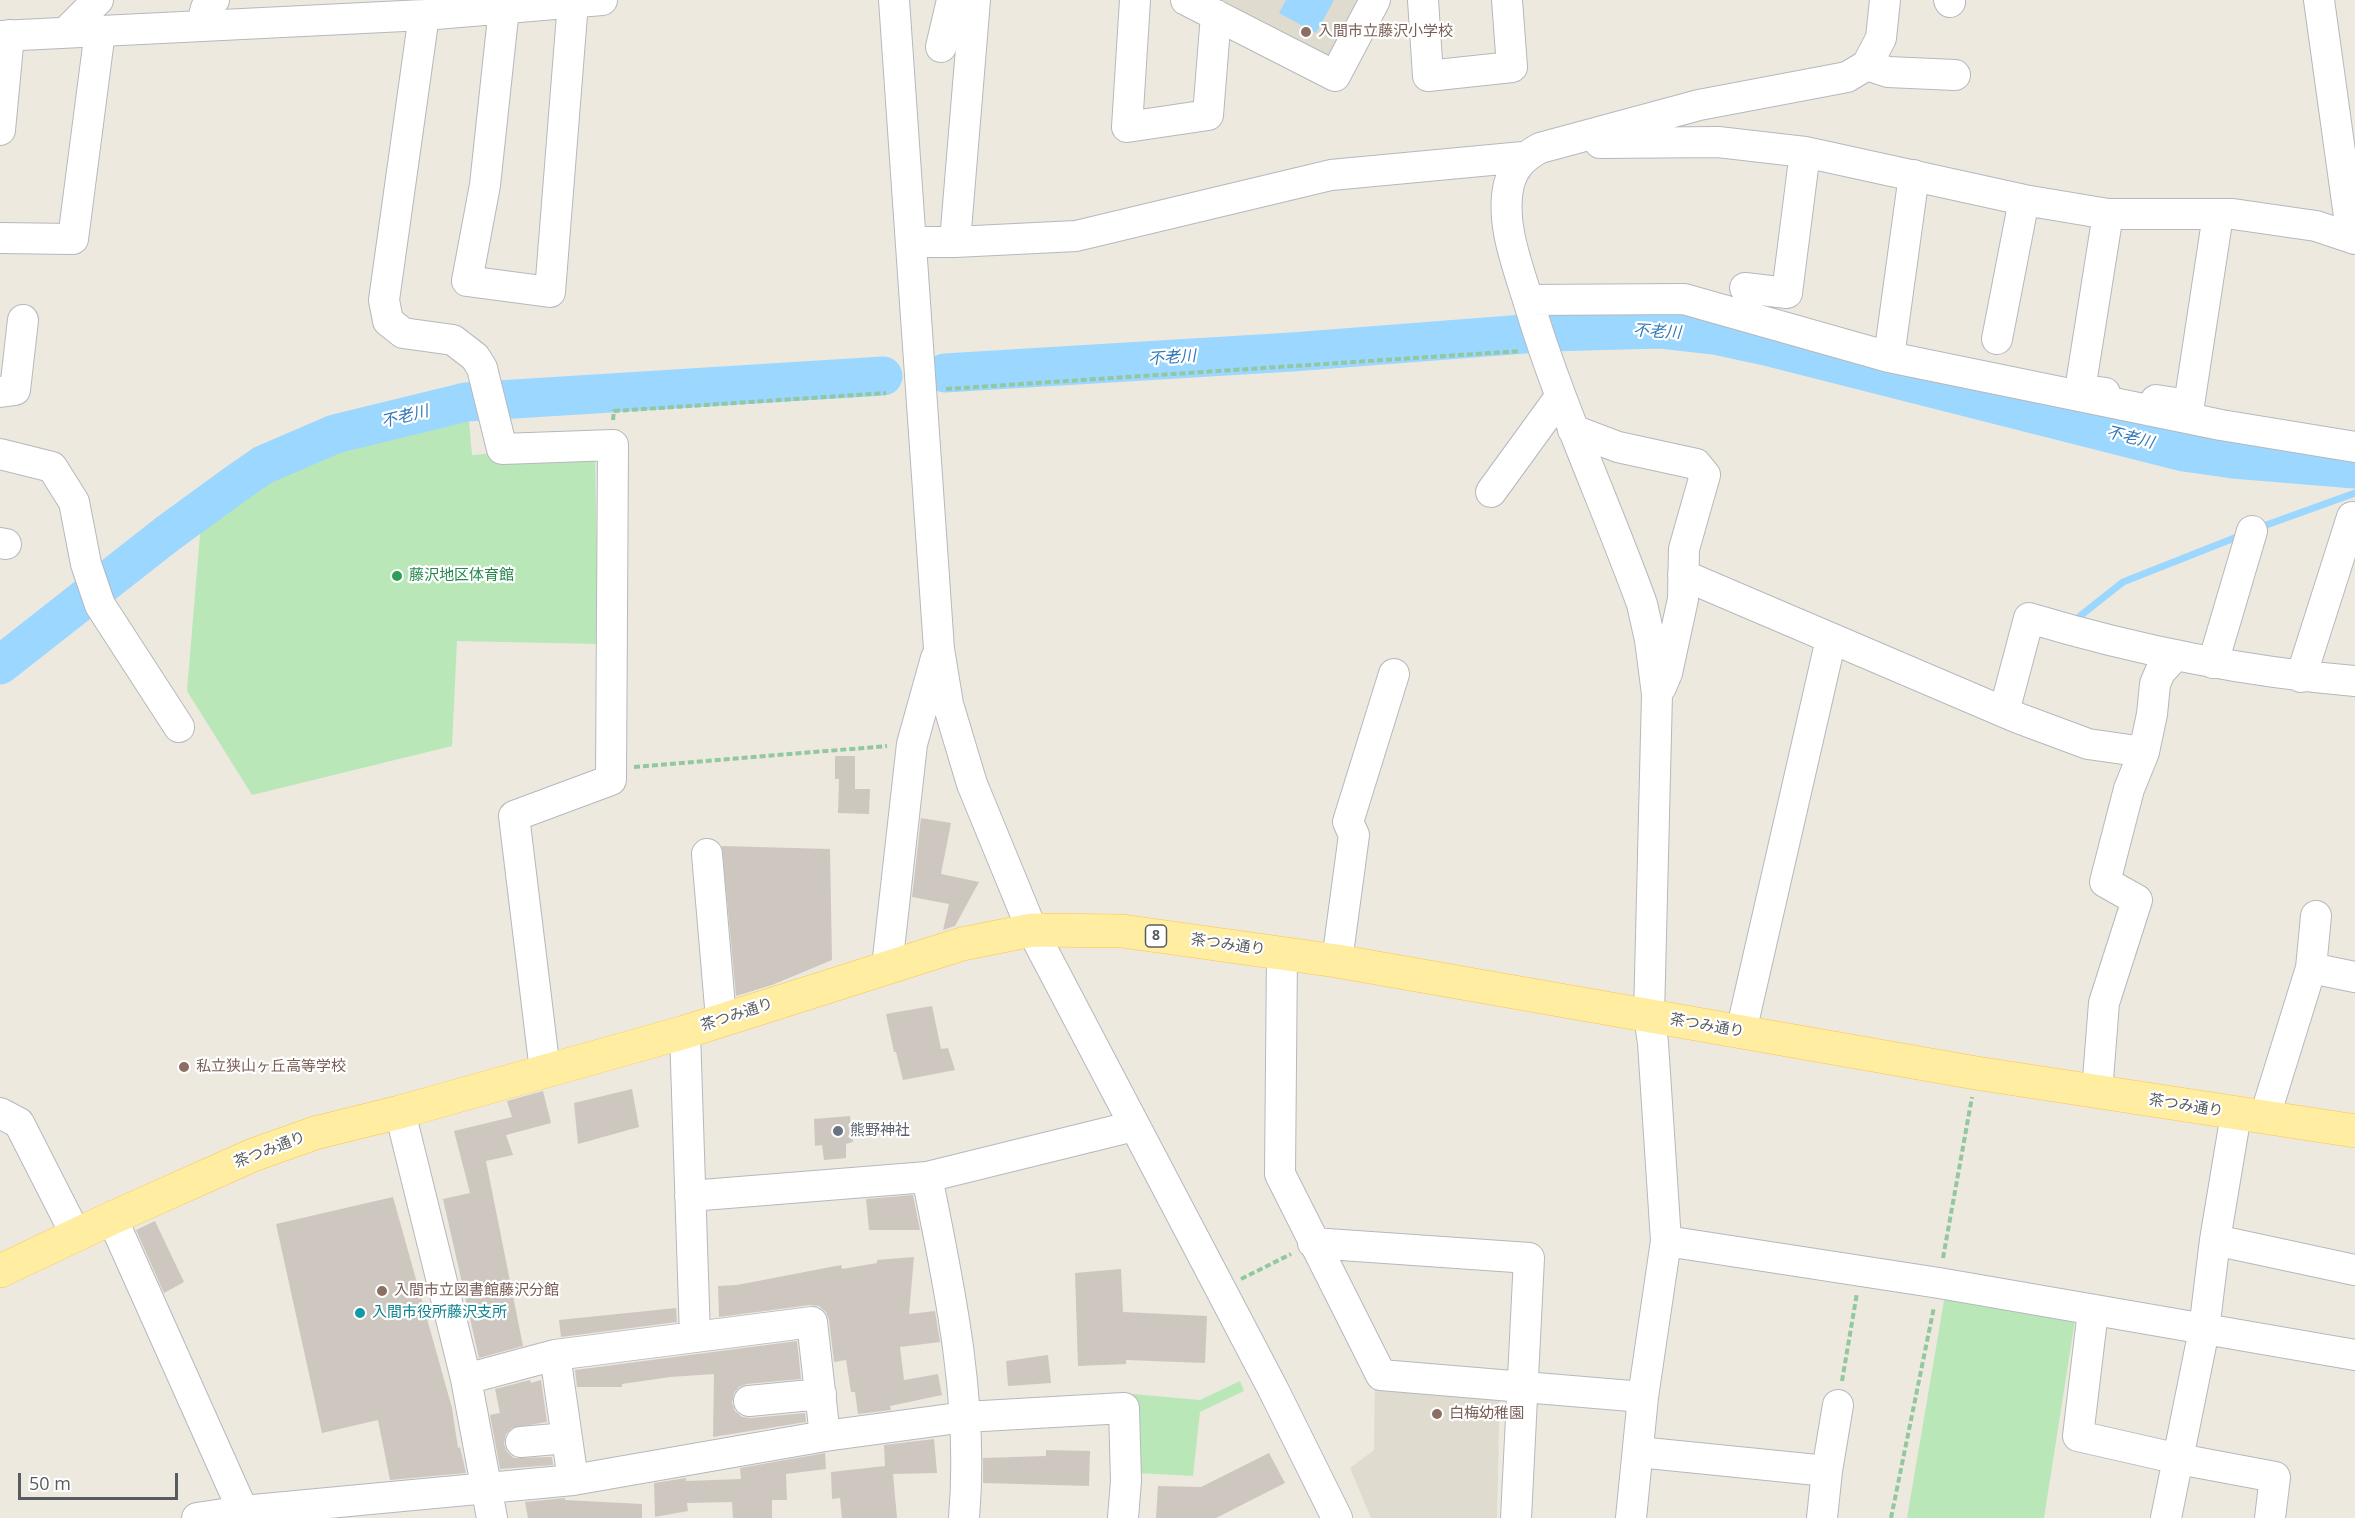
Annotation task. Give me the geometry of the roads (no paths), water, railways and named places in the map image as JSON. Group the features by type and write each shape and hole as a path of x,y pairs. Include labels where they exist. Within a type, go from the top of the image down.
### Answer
{"main road":[{"name":"茶つみ通り","path":"0,1271 253,1155 315,1133 400,1112 685,1032 962,944 1032,930 1122,931 1337,961 1976,1073 2355,1131"}],"street":[{"path":"66,32 98,0"},
{"path":"894,0 939,649 948,704 972,784 1032,930 1273,1389 1337,1518"},
{"path":"941,47 952,0"},
{"path":"955,242 975,0"},
{"path":"1135,0 1127,127 1208,115 1216,15"},
{"path":"1186,0 1335,76 1375,0"},
{"path":"1423,0 1428,76 1512,67 1506,0"},
{"path":"911,242 1076,236 1331,175 1523,157 1540,148 1699,105 1847,77 1867,65 1881,38 1885,0"},
{"path":"1560,143 1718,142 1805,152 2024,200 2108,214 2233,214 2316,226 2354,239 2319,0"},
{"path":"0,130 4,35 100,31 207,13 339,10 424,15 504,8 587,1 550,292 467,281 485,185 504,8"},
{"path":"424,15 384,300 388,321 404,333 453,340 475,357 482,368 502,449 613,445 611,780 514,816 545,1071"},
{"path":"0,238 73,239 100,31"},
{"path":"1867,65 1888,72 1955,75"},
{"path":"1746,288 1787,293 1805,152"},
{"path":"1523,157 1509,183 1507,208 1512,250 1560,397 1642,604 1650,640 1657,694 1649,1016 1653,1043 1666,1241 1643,1397 1631,1518"},
{"path":"1889,357 1914,175"},
{"path":"1996,339 2024,200"},
{"path":"2108,214 2080,390 2189,405 2218,215"},
{"path":"1527,300 1684,299 1889,357 2221,425 2355,447"},
{"path":"0,392 15,390 23,320"},
{"path":"1491,492 1560,397"},
{"path":"1573,430 1618,447 1696,465 1705,476 1684,549 1683,599 1667,674 1657,694"},
{"path":"0,454 52,467 74,502 86,564 100,605 179,727"},
{"path":"2301,677 2352,516"},
{"path":"2213,663 2252,531"},
{"path":"1683,575 2004,712 2088,744 2144,752"},
{"path":"2004,712 2029,618 2098,638 2213,663 2301,677 2355,681"},
{"path":"1742,1032 1832,639"},
{"path":"887,967 912,744 939,649"},
{"path":"2097,1092 2104,1003 2138,900 2105,882 2129,789 2144,752 2152,714 2155,684 2160,672 2176,655"},
{"path":"1337,961 1354,835 1348,822 1394,674"},
{"path":"707,854 721,1019"},
{"path":"2166,1518 2204,1330 2215,1240 2251,1115 2311,968 2316,916"},
{"path":"1282,953 1280,1174 1381,1375 1643,1397"},
{"path":"2311,968 2355,977"},
{"path":"685,1032 695,1337"},
{"path":"400,1112 466,1379 492,1518"},
{"path":"0,1113 19,1123 76,1235"},
{"path":"690,1196 927,1177 1134,1126"},
{"path":"927,1177 950,1290 965,1417 968,1474 964,1518"},
{"path":"112,1218 243,1511"},
{"path":"2215,1240 2355,1270"},
{"path":"1666,1241 2355,1355"},
{"path":"1313,1243 1529,1258 1516,1518"},
{"path":"2093,1311 2078,1436 2179,1459 2275,1477 2270,1518"},
{"path":"466,1379 555,1355 812,1322 825,1436"},
{"path":"555,1355 573,1480"},
{"path":"749,1401 821,1394"},
{"path":"1822,1518 1838,1405"},
{"path":"197,1518 243,1511 301,1512 487,1487 573,1480 825,1436 965,1417 1124,1408 1126,1481 1123,1518"},
{"path":"521,1442 567,1438"},
{"path":"1638,1452 1827,1471"}],"water":[{"path":"1286,0 1334,0 1316,33 1279,13"}],"waterway":[{"name":"不老川","path":"945,373 1292,352 1550,332 1661,329 1714,335 1770,347 2184,452 2233,459 2355,469"},
{"name":"不老川","path":"0,665 167,534 263,465 335,434 466,402 883,376"},
{"path":"2258,528 2355,493"},
{"path":"2080,616 2123,582 2242,535"}],"place":[{"name":"入間市立藤沢小学校","path":"1306,32"},
{"name":"藤沢地区体育館","path":"397,576"},
{"name":"私立狭山ヶ丘高等学校","path":"184,1067"},
{"name":"熊野神社","path":"838,1131"},
{"name":"入間市立図書館藤沢分館","path":"382,1291"},
{"name":"入間市役所藤沢支所","path":"360,1313"},
{"name":"白梅幼稚園","path":"1437,1414"}]}
